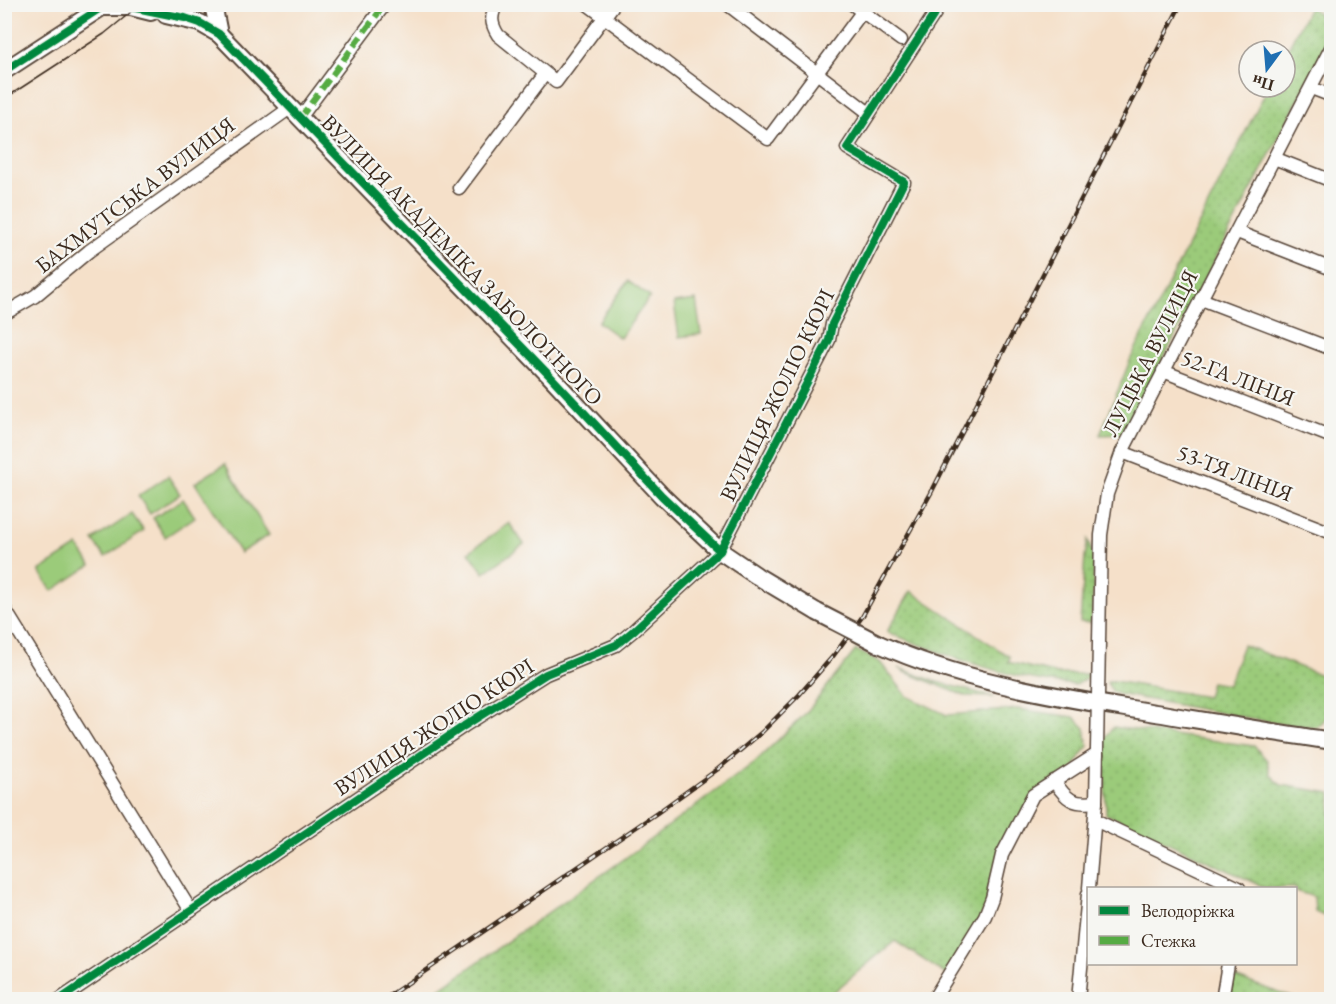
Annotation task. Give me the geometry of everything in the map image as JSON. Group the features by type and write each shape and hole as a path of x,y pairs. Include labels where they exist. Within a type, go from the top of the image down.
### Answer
{"highway":[{"path":"152,11 181,13 196,4"},
{"path":"213,4 219,34"},
{"path":"4,71 103,6"},
{"name":"ВУЛИЦЯ АКАДЕМІКА ЗАБОЛОТНОГО","path":"103,6 152,11 200,23 219,34 550,376 662,496 720,550 757,576 817,612 879,644 927,663 999,685 1332,741"}],"street":[{"name":"БАХМУТСЬКА ВУЛИЦЯ","path":"4,314 35,296 89,251 295,113 385,4"},
{"path":"497,4 491,18 498,35 556,82 614,4"},
{"path":"587,4 768,139 818,74 861,7 901,40"},
{"path":"727,4 869,113 941,4"},
{"name":"ЛУЦЬКА ВУЛИЦЯ","path":"1089,887 1096,802 1102,514 1111,480 1122,452 1163,371 1332,46"},
{"path":"459,188 545,74"},
{"path":"1311,88 1332,96"},
{"name":"ВУЛИЦЯ ЖОЛІО КЮРІ","path":"59,999 464,726 537,680 564,666 616,645 720,550 829,340 832,324 904,182 846,148 869,113"},
{"path":"1274,158 1332,181"},
{"path":"1237,232 1332,269"},
{"path":"1201,299 1332,350"},
{"name":"52-ГА ЛІНІЯ","path":"1163,371 1332,437"},
{"name":"53-ТЯ ЛІНІЯ","path":"1122,452 1332,533"},
{"path":"4,608 191,911"},
{"path":"933,999 985,916 992,898 1002,855 1033,795 1097,754"},
{"path":"1054,782 1063,795 1071,801 1082,804 1096,802"},
{"path":"1095,820 1237,887"},
{"path":"1078,999 1087,913"},
{"path":"1222,999 1228,965"}],"green space":[{"path":"1310,6 1331,27 1329,41 1124,434 1100,435 1131,358 1262,99 1297,99 1297,39 1293,39"},
{"path":"628,281 650,297 620,338 598,322"},
{"path":"696,300 701,334 679,337 674,303"},
{"path":"225,464 269,535 240,553 195,483"},
{"path":"168,476 180,494 150,514 138,496"},
{"path":"183,499 195,517 165,537 153,518"},
{"path":"132,514 144,531 105,557 93,540"},
{"path":"509,523 524,544 484,573 469,552"},
{"path":"1088,540 1094,558 1092,623 1080,622"},
{"path":"78,546 91,565 52,591 39,571"},
{"path":"911,591 1010,657 1008,662 1058,674 1087,674 1088,677 1076,685 1027,678 980,666 887,632"},
{"path":"1243,645 1331,679 1331,706 1323,722 1317,727 1287,725 1118,694 1113,692 1107,683 1114,681 1207,697 1211,682 1228,685"},
{"path":"856,650 880,662 907,696 947,715 1018,709 1074,717 1085,728 1088,746 1071,771 1039,789 1002,855 992,898 948,976 895,941 825,999 424,1000 624,859 755,762 806,713"},
{"path":"899,668 937,682 994,697 965,696"},
{"path":"1113,727 1254,746 1267,760 1270,774 1281,785 1331,793 1331,919 1315,912 1314,897 1297,891 1297,887 1264,887 1106,814 1104,739"},
{"path":"1226,974 1296,999 1222,1000"}],"tram line":[{"path":"4,99 104,34 141,4"}],"railway":[{"path":"383,1000 718,769 762,732 834,655 862,617 931,493 1181,4"}],"marked path":[{"path":"300,118 385,4"}],"cycle path":[{"path":"59,1000 464,726 546,674 616,645 720,551 829,340 832,324 904,182 847,148 941,4"},
{"path":"4,71 102,7 131,7 185,18 200,23 219,34 550,376 662,496 720,551"}]}
